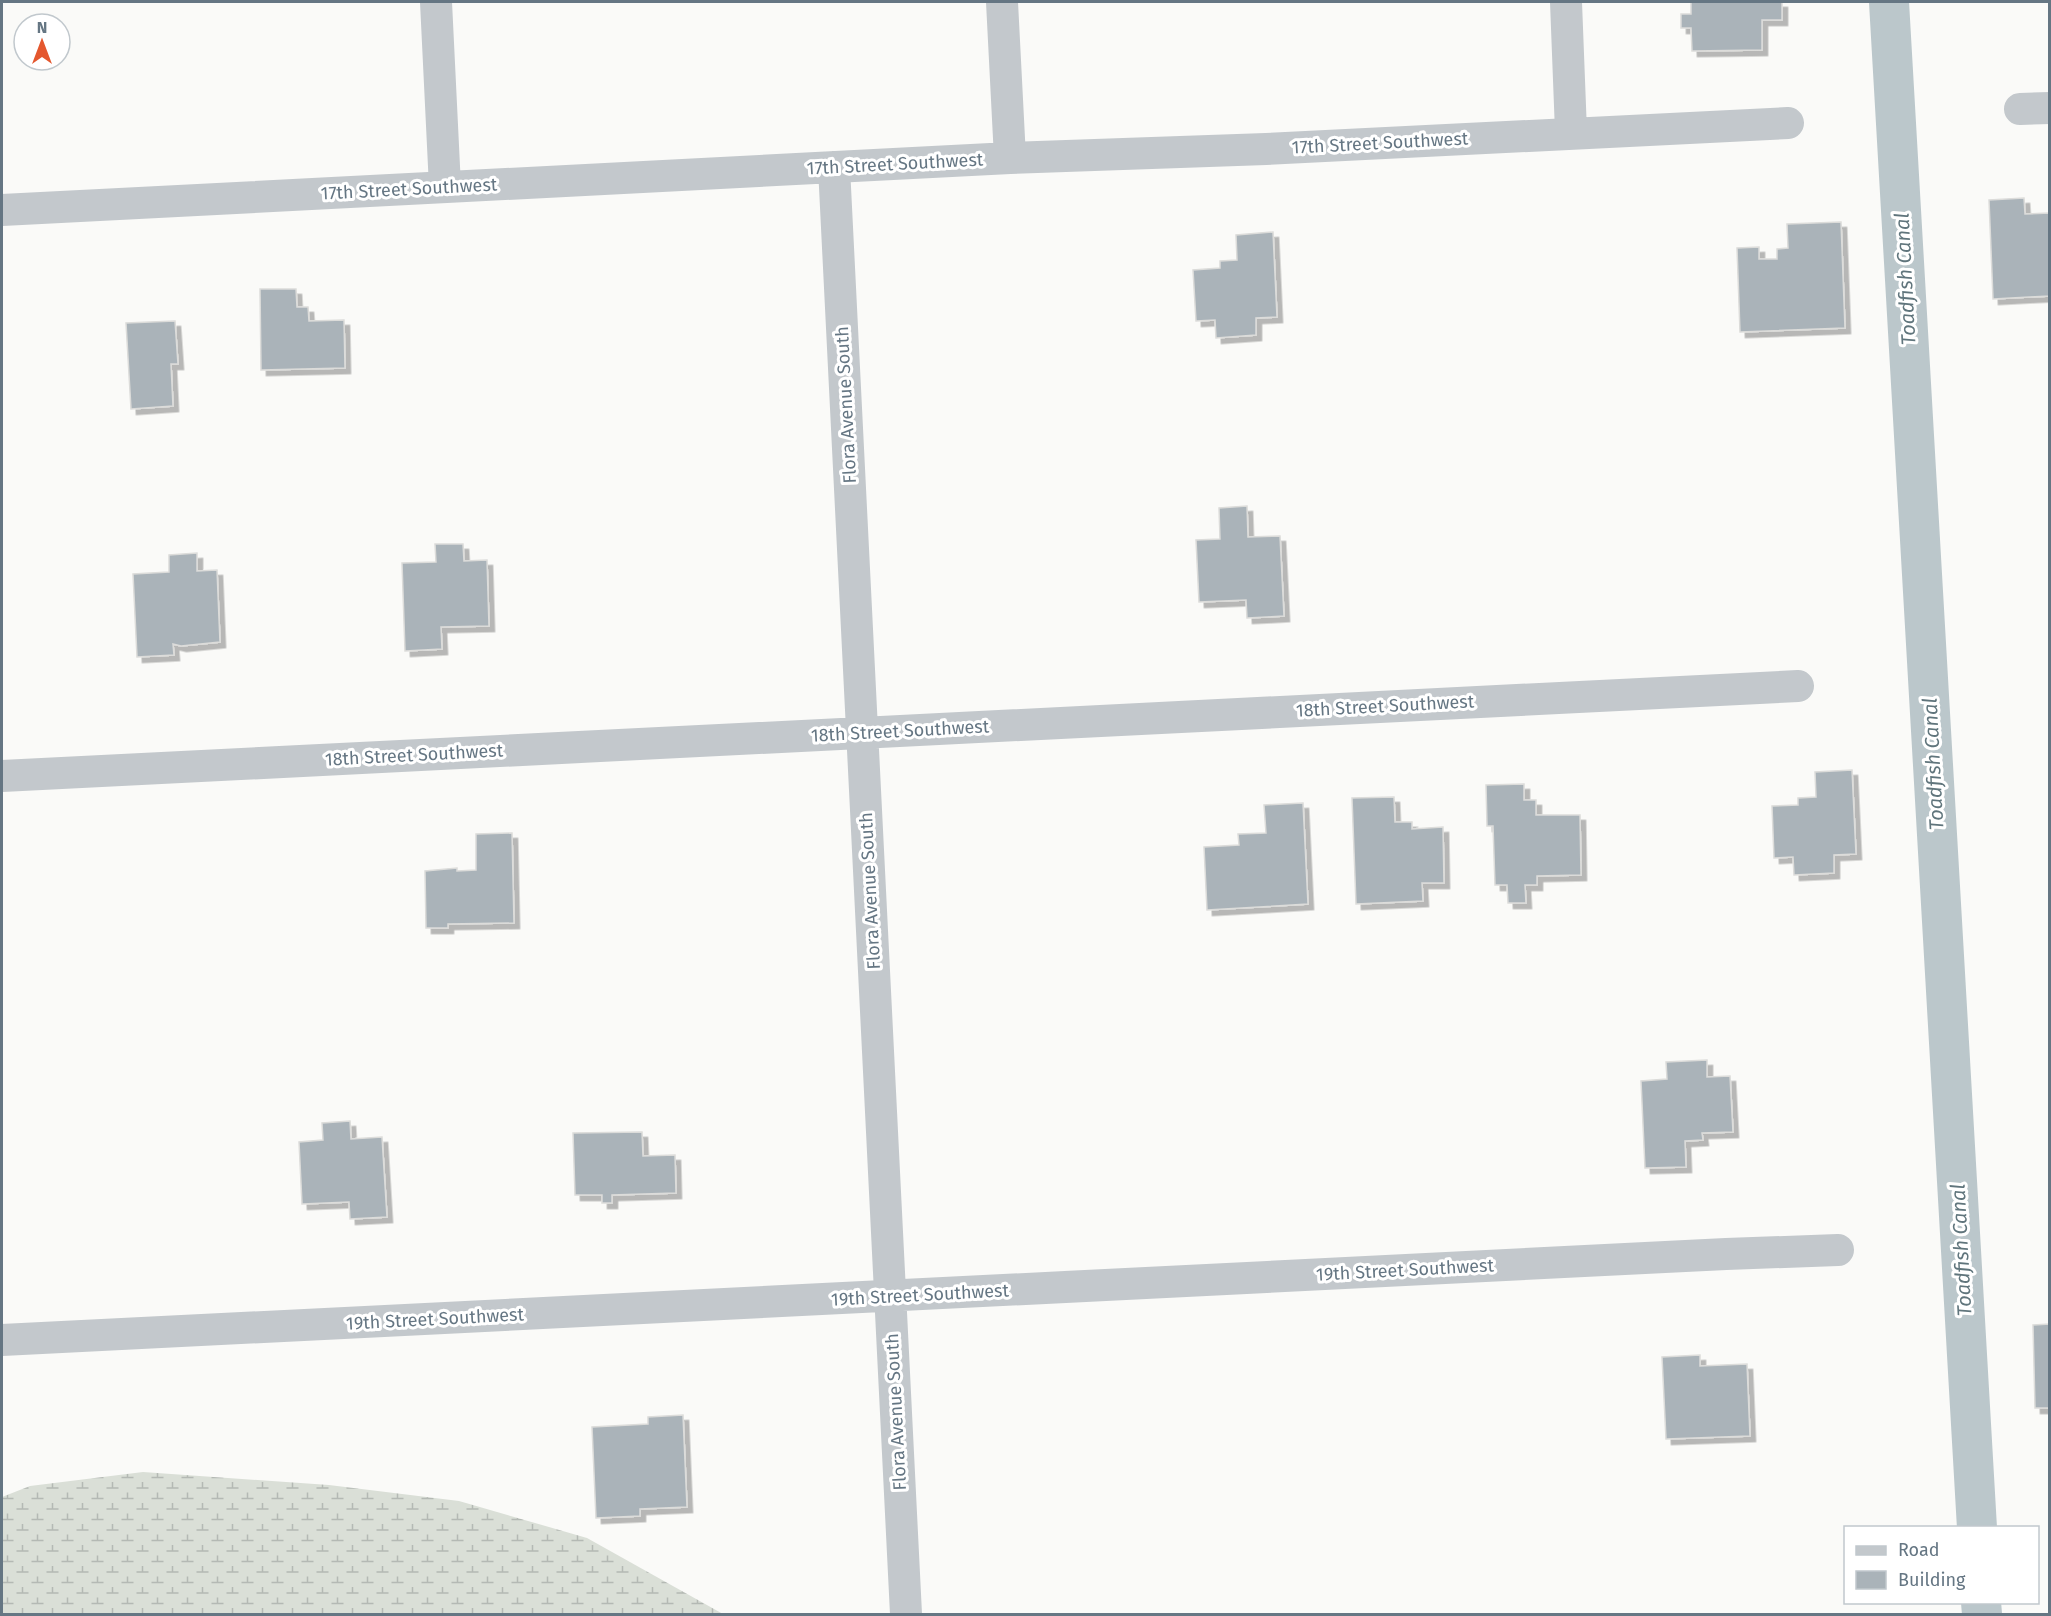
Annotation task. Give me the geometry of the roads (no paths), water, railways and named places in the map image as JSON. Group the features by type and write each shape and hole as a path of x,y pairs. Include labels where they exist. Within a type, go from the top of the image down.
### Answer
{"street":[{"path":"436,2 445,187"},
{"path":"1002,2 1010,158"},
{"path":"1566,2 1571,132"},
{"name":"17th Street Southwest","path":"2,210 1010,158 1266,149 1571,132 1788,123"},
{"name":"Flora Avenue South","path":"834,167 906,1614"},
{"name":"18th Street Southwest","path":"2,776 1798,686"},
{"name":"19th Street Southwest","path":"2,1340 1838,1250"}],"waterway":[{"name":"Toadfish Canal","path":"1889,2 1977,1526"},
{"name":"Toadfish Canal","path":"1981,1604 1982,1614"}]}
